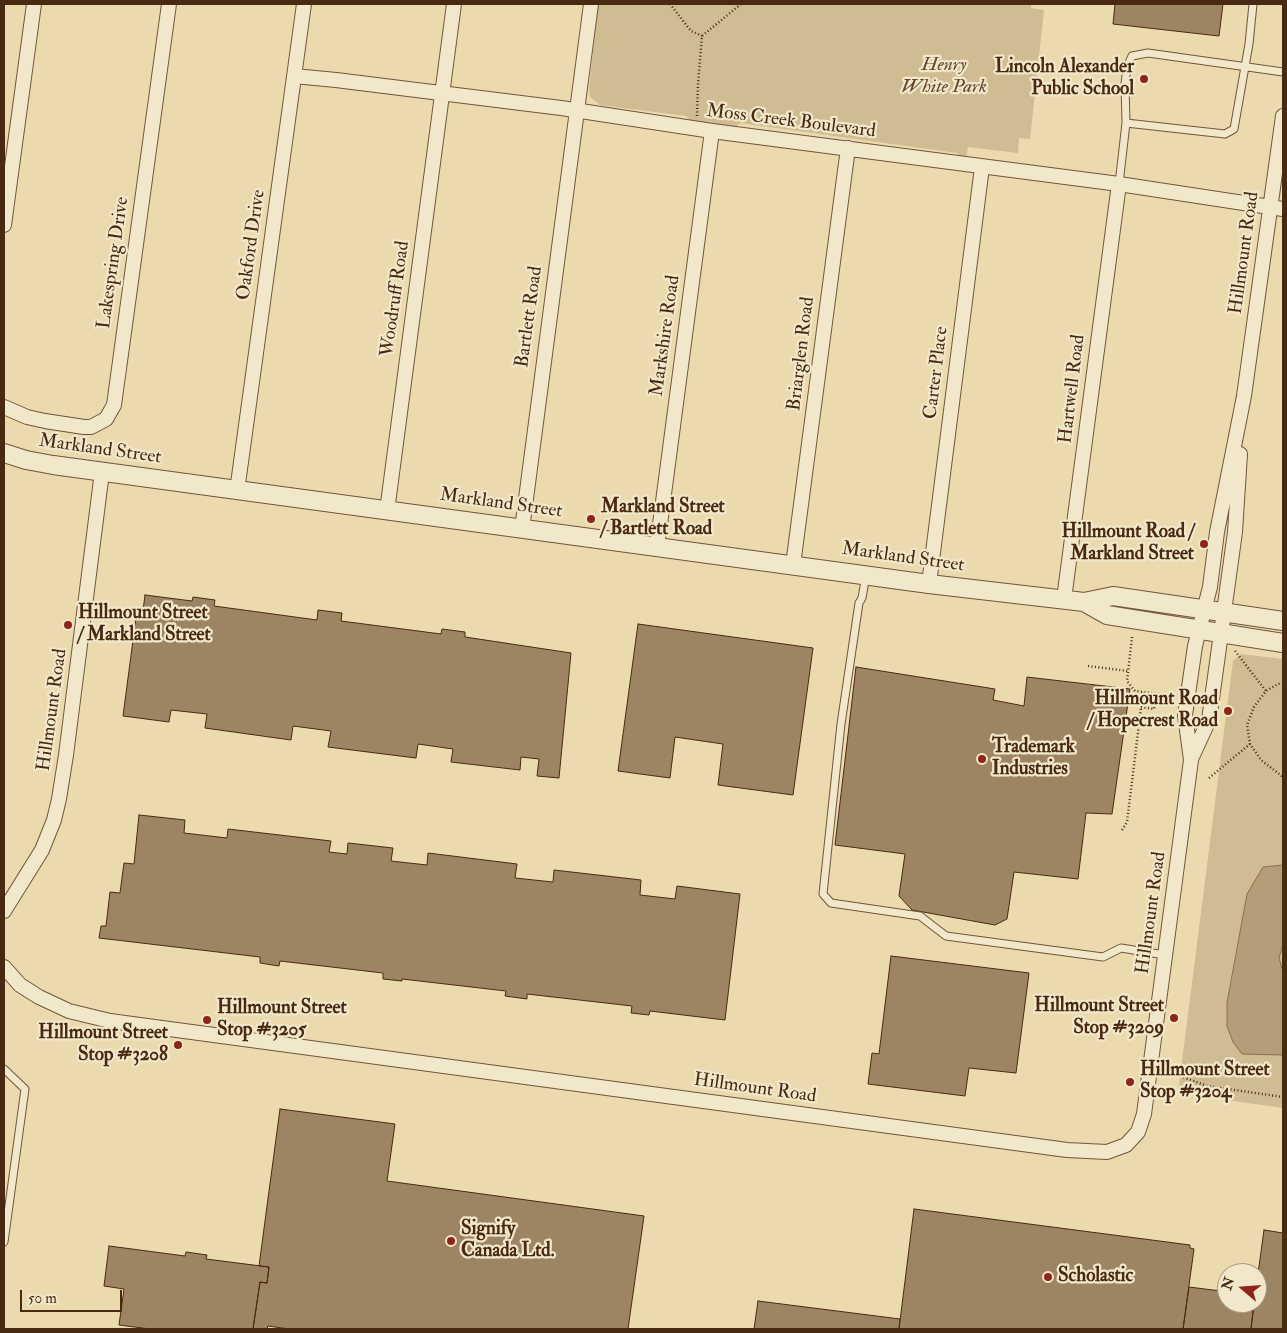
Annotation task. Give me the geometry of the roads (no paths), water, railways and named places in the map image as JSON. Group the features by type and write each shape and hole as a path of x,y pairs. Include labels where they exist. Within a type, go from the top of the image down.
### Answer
{"street":[{"path":"4,225 34,4"},
{"name":"Lakespring Drive","path":"4,407 45,422 91,427 106,419 114,405 169,4"},
{"name":"Oakford Drive","path":"237,491 304,4"},
{"name":"Woodruff Road","path":"387,510 454,4"},
{"name":"Bartlett Road","path":"522,528 592,4"},
{"name":"Moss Creek Boulevard","path":"294,76 577,111 712,131 1118,184 1277,208"},
{"name":"Hillmount Road","path":"6,974 29,991 54,1004 85,1016 110,1021 1058,1149 1100,1152 1115,1150 1126,1145 1135,1137 1141,1127 1145,1108 1190,760 1185,715 1195,646 1210,587 1217,532 1244,396 1277,208 1283,116"},
{"name":"Markshire Road","path":"658,547 712,131"},
{"name":"Briarglen Road","path":"793,565 848,148"},
{"name":"Carter Place","path":"929,584 982,167"},
{"name":"Hartwell Road","path":"1064,599 1118,184"},
{"name":"Hillmount Road","path":"1190,760 1210,720 1235,532 1244,396"},
{"name":"Markland Street","path":"4,453 26,460 102,472 929,584 1084,602 1113,596 1283,621"},
{"name":"Hillmount Road","path":"4,911 42,850 54,820 59,799 69,736 102,472"},
{"name":"Markland Street","path":"1084,602 1107,615 1283,643"}],"lane":[{"path":"1126,123 1225,134 1234,129 1246,65 1253,4"},
{"path":"1118,184 1126,123 1125,84 1127,67 1132,56 1148,53 1246,65 1283,72"},
{"path":"866,575 862,598 859,603 842,724 823,894 830,903 920,916 946,936 1104,957 1121,948 1165,955"},
{"path":"4,1069 25,1089 4,1242"}],"place":[{"name":"Lincoln Alexander Public School","path":"1144,79"},
{"name":"Markland Street / Bartlett Road","path":"591,519"},
{"name":"Hillmount Road / Markland Street","path":"1204,544"},
{"name":"Hillmount Street / Markland Street","path":"68,625"},
{"name":"Hillmount Road / Hopecrest Road","path":"1228,711"},
{"name":"Trademark Industries","path":"982,759"},
{"name":"Hillmount Street Stop #3209","path":"1174,1018"},
{"name":"Hillmount Street Stop #3205","path":"207,1020"},
{"name":"Hillmount Street Stop #3208","path":"178,1045"},
{"name":"Hillmount Street Stop #3204","path":"1130,1082"},
{"name":"Signify Canada Ltd.","path":"451,1241"},
{"name":"Scholastic","path":"1048,1277"}],"park label":[{"name":"Henry White Park","path":"944,77"}]}
